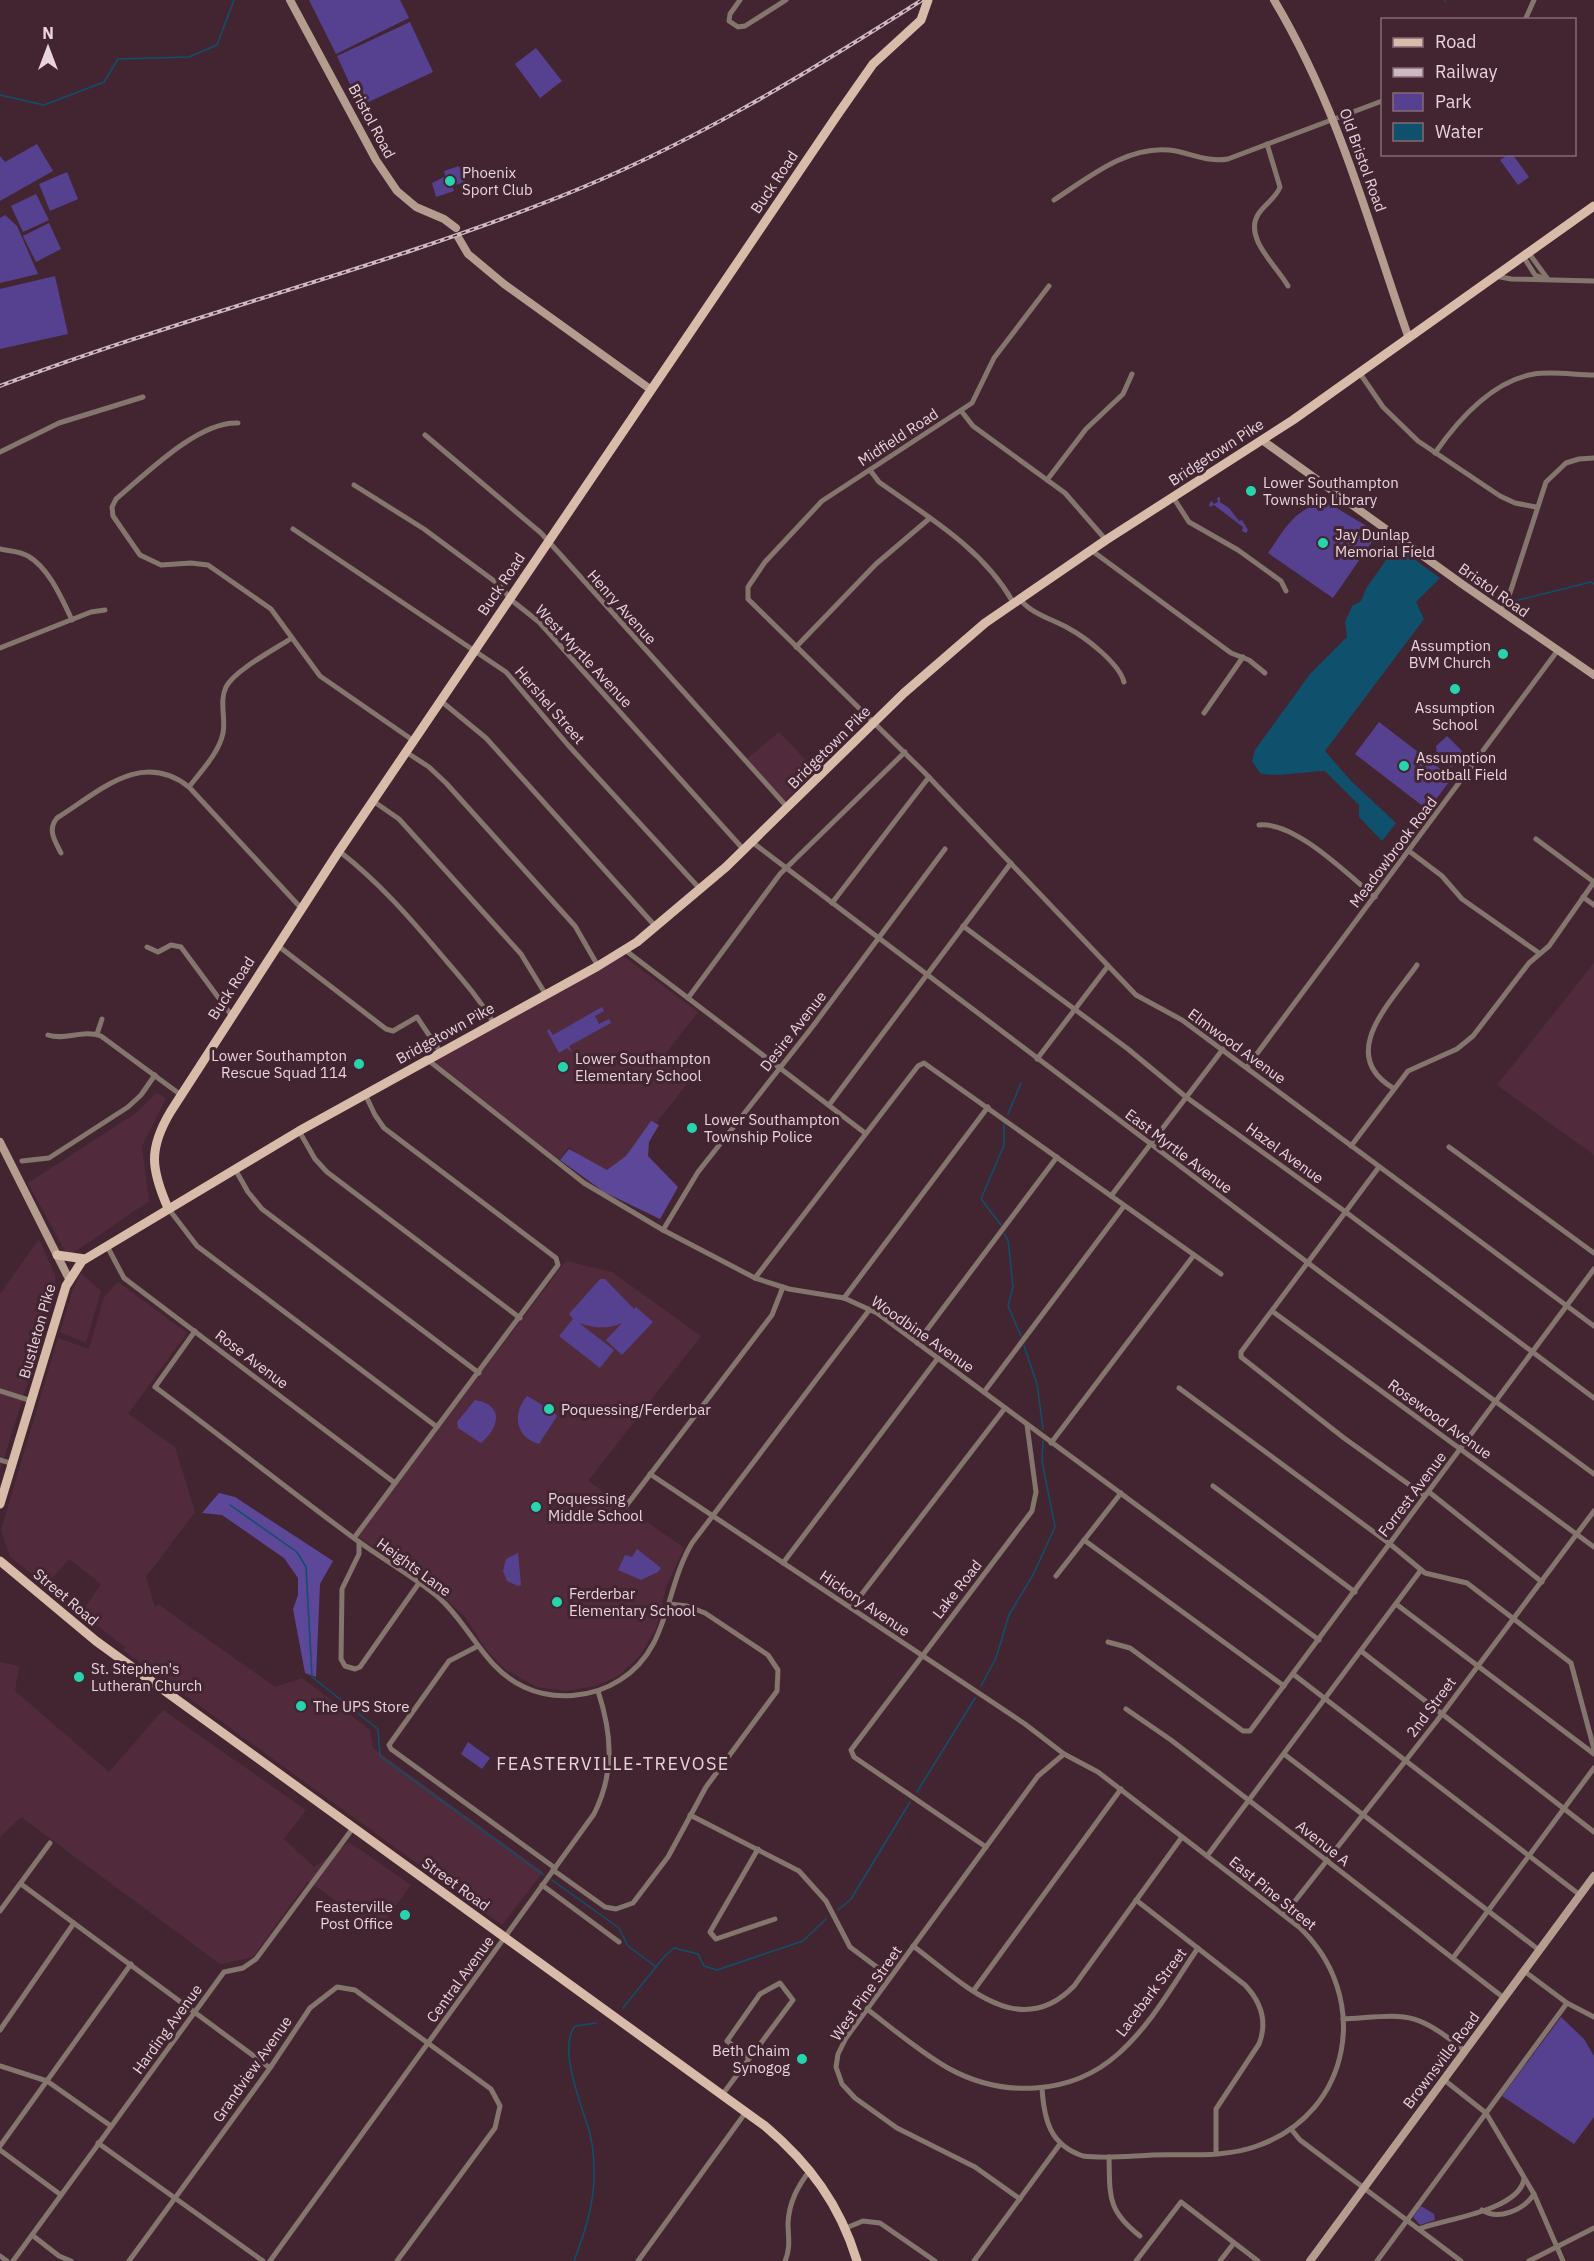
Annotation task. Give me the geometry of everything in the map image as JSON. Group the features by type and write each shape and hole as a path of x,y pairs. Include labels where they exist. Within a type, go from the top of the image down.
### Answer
{"main road":[{"name":"Bristol Road","path":"290,0 376,160 397,191 416,207 444,219 457,233 468,254 504,284 651,389"},
{"name":"Buck Road","path":"168,1208 156,1177 154,1151 161,1126 339,851 869,68 921,20 928,0"},
{"name":"Old Bristol Road","path":"1274,0 1312,70 1334,118 1408,336"},
{"name":"Bridgetown Pike","path":"69,1279 85,1259 168,1208 364,1094 625,950 656,927 744,850 875,722 962,642 1016,600 1262,440 1594,206"},
{"name":"Bristol Road","path":"1262,440 1594,675"},
{"name":"Bustleton Pike","path":"0,1142 69,1279 0,1504"},
{"path":"57,1255 85,1259"},
{"path":"0,1551 14,1572"},
{"name":"Street Road","path":"0,1561 96,1641 746,2112 791,2148 811,2169 828,2193 846,2228 858,2261"},
{"path":"0,1571 14,1572"},
{"name":"Brownsville Road","path":"1310,2261 1593,1880"}],"street":[{"path":"740,0 730,14 729,21 738,27 745,26 786,0"},
{"path":"1526,18 1534,0"},
{"path":"1054,200 1121,159 1138,152 1172,150 1210,160 1222,160 1381,102"},
{"path":"1267,144 1280,187 1260,212 1254,228 1257,240 1288,286"},
{"path":"1525,254 1535,275 1548,279"},
{"path":"1493,276 1511,279 1594,281"},
{"name":"Midfield Road","path":"746,595 747,587 765,562 813,509 831,494 962,412 976,397 994,358 1049,286"},
{"path":"1359,372 1378,401 1400,427 1500,496 1515,503 1536,507"},
{"path":"1047,480 1086,429 1123,394 1132,374"},
{"path":"1435,453 1463,417 1519,378 1544,374 1594,375"},
{"path":"0,452 51,426 143,397"},
{"path":"962,412 973,426 1074,501 1106,540"},
{"path":"238,423 223,423 202,432 116,499 112,512 131,545 140,555 162,565 191,563 208,565 271,609 320,676 414,741"},
{"name":"Henry Avenue","path":"425,435 547,541 788,808"},
{"path":"1501,611 1510,593 1546,482 1554,471 1572,460 1594,458"},
{"path":"870,470 879,482 986,562 1016,600 1075,632 1116,665 1124,682"},
{"name":"West Myrtle Avenue","path":"354,485 433,536 501,586 510,599 539,622 744,850"},
{"path":"1173,497 1189,522 1238,550 1281,581 1286,591"},
{"path":"796,647 876,564 930,518"},
{"name":"Hershel Street","path":"293,529 475,650 511,677 568,745 700,889"},
{"path":"0,549 21,553 35,562 59,594 72,620"},
{"path":"1091,550 1231,653 1243,657 1265,673"},
{"name":"Elmwood Avenue","path":"746,595 796,647 905,752 1136,995 1182,1020 1223,1049 1594,1326"},
{"path":"0,648 72,620 105,610"},
{"path":"189,787 220,743 227,686 237,675 292,638"},
{"name":"Meadowbrook Road","path":"1247,1067 1558,650"},
{"path":"1204,713 1243,657"},
{"path":"441,700 486,738 656,927"},
{"path":"406,752 441,777 575,926 598,966"},
{"path":"688,998 786,868 905,752"},
{"path":"61,853 52,834 54,821 120,778 138,772 159,772 189,787 301,908"},
{"path":"832,903 929,777"},
{"path":"373,801 399,819 521,954 546,995"},
{"path":"1259,825 1275,826 1311,845 1375,897"},
{"path":"1351,1146 1393,1088 1415,1066 1468,1042 1539,953 1552,942 1594,882 1536,839"},
{"name":"East Myrtle Avenue","path":"752,842 1308,1263 1594,1474"},
{"name":"Desire Avenue","path":"663,1230 688,1185 780,1068 945,849"},
{"path":"339,851 373,877 474,992 494,1024"},
{"path":"1409,851 1442,876 1462,899 1539,953"},
{"path":"829,1105 1011,863"},
{"path":"1583,897 1594,905"},
{"name":"Hazel Avenue","path":"963,926 1186,1097 1347,1213 1594,1398"},
{"path":"147,947 158,952 171,945 181,947 232,1016"},
{"path":"277,945 386,1029 393,1031 417,1017 441,1053"},
{"path":"625,950 866,1133"},
{"path":"1393,1088 1371,1070 1367,1057 1368,1043 1382,1015 1418,964"},
{"path":"1037,1059 1108,966"},
{"path":"97,1034 102,1019"},
{"path":"48,1035 65,1037 86,1032 97,1034 130,1055 181,1095"},
{"path":"1111,1196 1223,1049"},
{"name":"Woodbine Avenue","path":"428,1060 584,1183 663,1230 755,1278 783,1287 844,1298 870,1309 1319,1640"},
{"path":"755,1278 918,1066 924,1064 988,1107 1221,1274"},
{"path":"22,1161 49,1158 118,1114 141,1095 155,1075"},
{"path":"354,1538 555,1272 557,1261 392,1134 375,1115 364,1094"},
{"path":"844,1298 988,1107"},
{"path":"299,1131 315,1159 327,1172 520,1318"},
{"path":"1449,1147 1594,1253"},
{"path":"917,1343 1057,1157"},
{"path":"1379,1167 1240,1357 1344,1438 1427,1494 1542,1582"},
{"path":"235,1169 248,1192 262,1209 479,1373"},
{"path":"984,1392 1124,1206"},
{"path":"168,1208 197,1246 437,1427"},
{"name":"Rose Avenue","path":"106,1245 124,1278 395,1483"},
{"path":"1051,1443 1194,1255"},
{"name":"Forrest Avenue","path":"1108,1642 1130,1648 1248,1732 1355,1592 1594,1269"},
{"path":"626,1506 772,1315 783,1287"},
{"name":"Heights Lane","path":"195,1331 155,1387 359,1542 418,1583 458,1616 477,1646 496,1669 528,1689 565,1696 598,1691 621,1680 649,1654 660,1636 679,1568 712,1516 870,1309"},
{"name":"Rosewood Avenue","path":"1272,1311 1594,1547"},
{"path":"783,1563 938,1358"},
{"path":"1179,1388 1390,1544 1421,1570 1435,1577 1467,1584 1573,1665 1594,1749"},
{"path":"0,1391 32,1401"},
{"path":"851,1608 1005,1408"},
{"name":"Lake Road","path":"986,1847 852,1754 852,1748 1032,1511 1036,1492 1027,1425"},
{"path":"0,1460 13,1464"},
{"name":"Hickory Avenue","path":"650,1474 1025,1724 1064,1754"},
{"path":"1213,1486 1355,1592"},
{"path":"1056,1576 1121,1493"},
{"name":"2nd Street","path":"1284,1915 1442,1714 1594,1511"},
{"path":"1084,1540 1284,1686"},
{"path":"359,1542 359,1554 342,1589 341,1659 345,1666 355,1669 360,1667 418,1583"},
{"path":"1207,1856 1421,1570"},
{"path":"477,1646 449,1660 389,1744 391,1749 600,1905 616,1909 638,1899 668,1857 706,1787 774,1697 779,1677 775,1664 768,1656 713,1618 696,1609 669,1604"},
{"path":"1396,1604 1594,1754"},
{"path":"1362,1651 1594,1832"},
{"path":"1293,1674 1580,1895"},
{"name":"Central Avenue","path":"270,2261 594,1814 607,1783 611,1744 598,1691"},
{"name":"Avenue A","path":"1126,1708 1171,1740 1504,1998"},
{"name":"East Pine Street","path":"1060,2144 1083,2156 1109,2157 1216,2153 1258,2146 1290,2129 1315,2107 1332,2080 1342,2049 1344,2019 1340,1991 1326,1959 1308,1936 1121,1789 1098,1772 1064,1754"},
{"name":"West Pine Street","path":"1020,2199 975,2167 897,2128 847,2091 837,2074 838,2054 890,1977 1038,1776 1064,1754"},
{"path":"1284,1754 1539,1950"},
{"path":"1453,1958 1594,1768"},
{"path":"974,1990 1121,1789"},
{"path":"690,1815 792,1867 810,1881 826,1902 850,1947 890,1977"},
{"name":"Harding Avenue","path":"14,2261 225,1971 243,1968 256,1959 353,1828"},
{"path":"913,1946 994,2004 1009,2009 1028,2010 1051,2004 1074,1986 1182,1837"},
{"path":"0,1911 50,1843"},
{"path":"758,1849 711,1932 716,1939 776,1919"},
{"path":"21,1884 270,2067"},
{"path":"542,1885 619,1942"},
{"path":"1136,1900 1251,1990 1263,2018 1263,2033 1259,2044 1216,2109 1216,2153"},
{"path":"0,2030 74,1923"},
{"name":"Lacebark Street","path":"867,2009 947,2067 970,2079 1006,2088 1042,2088 1082,2078 1118,2054 1152,2013 1198,1948"},
{"path":"0,2146 131,1964"},
{"path":"1524,1971 1567,2003 1594,2017"},
{"path":"722,2095 793,2000 780,1983 760,1994 727,2041 749,2058"},
{"name":"Grandview Avenue","path":"129,2261 310,2008 337,1987 355,1990 493,2091 499,2100 501,2112 495,2128 397,2261"},
{"path":"1377,2261 1567,2003"},
{"path":"1344,2019 1414,2017 1434,2026 1465,2051"},
{"path":"0,2066 48,2081 111,2126"},
{"path":"1443,2079 1486,2113 1534,2194 1563,2261"},
{"path":"974,2261 1060,2144 1044,2115 1042,2088"},
{"path":"638,2261 746,2112"},
{"path":"1290,2129 1300,2140 1461,2261"},
{"path":"98,2143 263,2261"},
{"path":"0,2150 61,2195"},
{"path":"1109,2157 1114,2209 1121,2221 1140,2236"},
{"path":"785,2261 789,2248 789,2218 792,2201 811,2169"},
{"path":"1419,2229 1435,2222 1455,2220 1509,2198 1524,2183 1525,2177"},
{"path":"1482,2210 1493,2216 1503,2215 1530,2200 1534,2194"},
{"path":"1136,2261 1181,2202 1258,2261"},
{"path":"846,2228 863,2221 880,2223 935,2261"},
{"path":"1529,2261 1594,2228"},
{"path":"32,2235 59,2256 70,2261"},
{"path":"1220,2261 1234,2243"},
{"path":"0,2256 7,2261"}],"shaded area":[{"path":"779,732 816,771 785,801 747,759"},
{"name":"Lower Southampton Elementary School","path":"623,956 698,1012 666,1053 695,1074 611,1180 569,1147 559,1160 433,1060"},
{"path":"1594,963 1594,1155 1497,1085"},
{"path":"157,1093 166,1098 142,1146 149,1201 73,1253 67,1254 28,1183 136,1113"},
{"path":"651,1121 659,1125 649,1142 648,1156 678,1187 660,1219 604,1192 560,1160 569,1149 607,1170 626,1156"},
{"path":"39,1239 55,1275 56,1291 0,1471 0,1294"},
{"name":"Poquessing/Ferderbar","path":"566,1261 612,1272 701,1336 588,1481 684,1548 666,1587 656,1629 639,1657 618,1676 596,1686 565,1691 537,1687 506,1670 487,1651 465,1617 447,1600 358,1536"},
{"path":"81,1273 101,1291 86,1343 60,1332 73,1289"},
{"path":"118,1282 187,1333 128,1414 175,1447 195,1512 146,1577 155,1607 158,1604 275,1687 302,1678 370,1730 373,1748 543,1872 502,1925 123,1650 125,1647 81,1613 101,1584 69,1559 46,1585 10,1557 1,1530 58,1338 89,1349 104,1297"},
{"path":"219,1493 235,1497 333,1561 320,1584 316,1677 305,1673 293,1609 298,1595 298,1578 284,1558 222,1515 202,1513"},
{"path":"0,1662 19,1666 15,1691 109,1772 163,1710 306,1810 284,1839 314,1867 349,1842 411,1885 378,1930 308,1881 253,1957 220,1964 21,1817 0,1837"}],"green space":[{"path":"309,0 400,0 409,18 336,54"},
{"path":"410,22 433,72 360,106 337,56"},
{"path":"536,48 562,81 540,98 515,64"},
{"path":"37,144 53,171 0,201 0,156 5,162"},
{"path":"1506,156 1514,156 1529,177 1518,185 1500,160"},
{"name":"Phoenix Sport Club","path":"459,166 465,182 452,186 454,191 436,197 432,183 444,177 446,179 444,171"},
{"path":"67,172 78,199 50,211 39,184"},
{"path":"36,194 49,220 23,232 11,206"},
{"path":"5,215 17,226 38,274 0,283 0,218"},
{"path":"49,223 61,249 36,262 23,236"},
{"path":"55,276 68,334 0,349 0,289"},
{"path":"1220,497 1220,502 1229,508 1239,521 1242,520 1248,530 1246,533 1242,531 1243,527 1214,505 1210,507 1211,501 1214,504"},
{"name":"Jay Dunlap Memorial Field","path":"1330,504 1378,533 1333,598 1268,553 1293,519 1309,508"},
{"name":"Assumption Football Field","path":"1379,722 1452,778 1428,810 1355,754"},
{"path":"1447,736 1462,751 1450,770 1437,758 1436,746"},
{"path":"602,1007 604,1011 595,1016 599,1024 609,1019 611,1023 569,1046 572,1052 567,1048 559,1053 547,1031 549,1029 553,1035"},
{"path":"600,1279 605,1279 634,1309 636,1307 653,1322 622,1355 606,1340 622,1323 600,1328 579,1323 614,1350 600,1368 559,1336 573,1319 569,1314"},
{"path":"527,1396 553,1411 557,1416 539,1444 525,1436 518,1424 519,1410"},
{"path":"475,1400 491,1407 496,1418 492,1431 481,1443 458,1428 457,1422"},
{"path":"637,1549 661,1568 658,1572 641,1580 618,1570 625,1555 632,1557"},
{"path":"518,1553 521,1585 518,1586 507,1581 503,1571 506,1559"},
{"path":"468,1742 490,1758 482,1769 461,1754"},
{"path":"1561,2017 1584,2039 1594,2056 1594,2117 1574,2144 1502,2096"},
{"path":"1421,2206 1434,2214 1435,2220 1420,2225 1413,2217"}],"water":[{"path":"1396,546 1440,578 1416,602 1424,619 1325,751 1351,781 1396,823 1382,841 1359,817 1359,805 1325,771 1266,774 1261,773 1252,761 1255,750 1310,674 1347,637 1345,622 1352,606 1361,601 1367,587"}],"waterway":[{"path":"0,95 44,105 104,82 118,59 189,57 217,45 234,0"},
{"path":"1515,601 1591,582 1594,584"},
{"path":"1008,1114 1021,1083"},
{"path":"1001,1225 981,1199 1004,1145 1004,1124"},
{"path":"1004,1234 1008,1240 1013,1287 1008,1306 1021,1336"},
{"path":"1024,1346 1037,1384 1043,1429"},
{"path":"981,1686 996,1658 1009,1615 1033,1575 1055,1527 1042,1461 1043,1441"},
{"path":"230,1505 297,1552 306,1567 312,1677 378,1729 380,1756 544,1875"},
{"path":"917,1792 975,1698"},
{"path":"838,1910 851,1899 910,1802"},
{"path":"552,1880 619,1928 628,1946 655,1966"},
{"path":"623,2008 674,1948 698,1954 704,1966 717,1970 803,1941 826,1919"},
{"path":"574,2261 591,2205 594,2166 591,2139 570,2063 570,2036 575,2026 596,2023"}],"railway":[{"path":"0,386 139,337 490,223 607,177 700,132 745,107 922,0"}],"place":[{"name":"Phoenix Sport Club","path":"450,181"},
{"name":"Lower Southampton Township Library","path":"1251,491"},
{"name":"Jay Dunlap Memorial Field","path":"1323,543"},
{"name":"Assumption BVM Church","path":"1503,654"},
{"name":"Assumption School","path":"1455,689"},
{"name":"Assumption Football Field","path":"1404,766"},
{"name":"Lower Southampton Rescue Squad 114","path":"359,1064"},
{"name":"Lower Southampton Elementary School","path":"563,1067"},
{"name":"Lower Southampton Township Police","path":"692,1128"},
{"name":"Poquessing/Ferderbar","path":"549,1409"},
{"name":"Poquessing Middle School","path":"536,1507"},
{"name":"Ferderbar Elementary School","path":"557,1602"},
{"name":"St. Stephen's Lutheran Church","path":"79,1677"},
{"name":"The UPS Store","path":"301,1706"},
{"name":"Feasterville Post Office","path":"405,1915"},
{"name":"Beth Chaim Synogog","path":"802,2059"}],"district":[{"name":"FEASTERVILLE-TREVOSE","path":"613,1763"}]}
